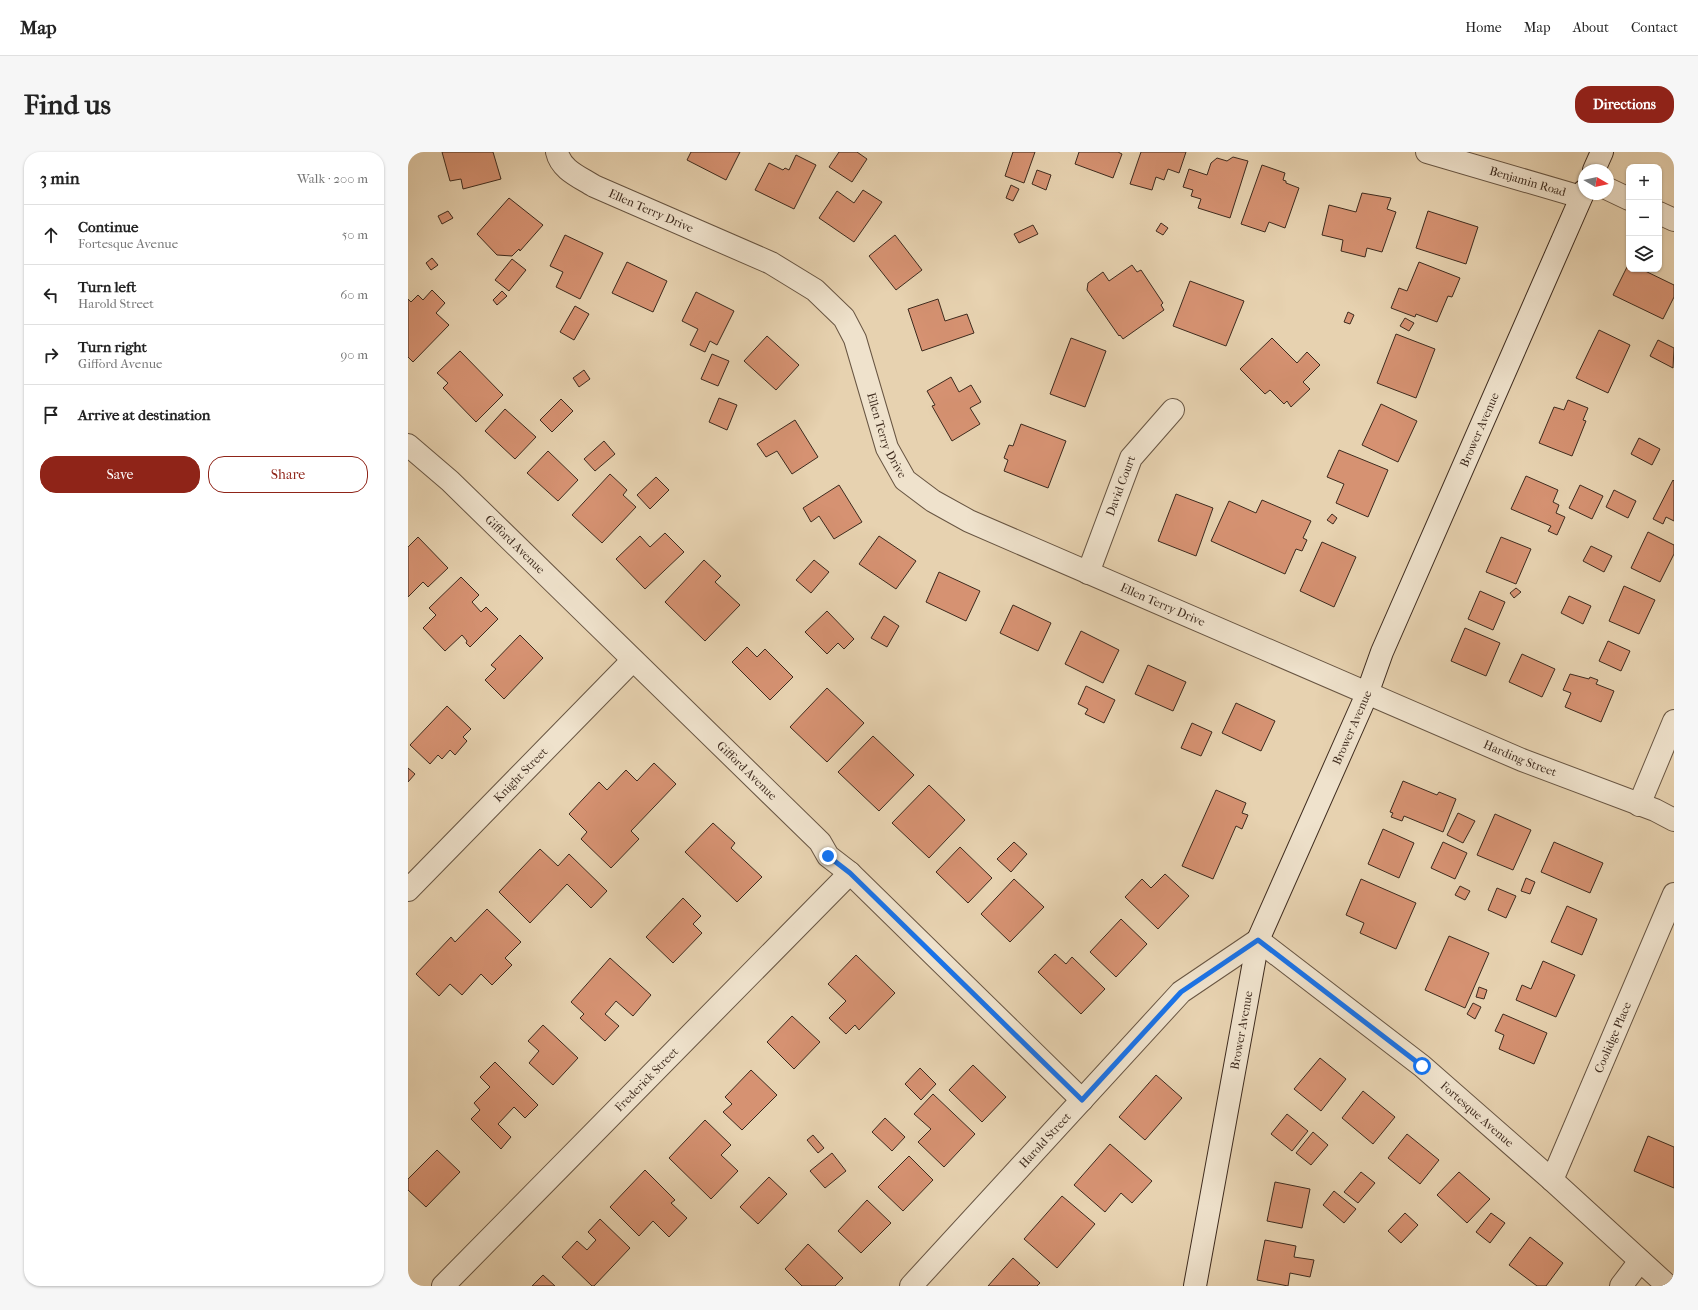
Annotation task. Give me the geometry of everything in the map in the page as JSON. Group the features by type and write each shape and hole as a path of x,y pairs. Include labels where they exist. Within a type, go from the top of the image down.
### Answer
{"street":[{"name":"Ellen Terry Drive","path":"557,152 558,159 567,169 594,186 771,263 815,290 844,318 855,339 887,448 905,480 933,501 969,521 1367,694"},
{"name":"Benjamin Road","path":"1427,152 1578,193"},
{"path":"1597,164 1602,152"},
{"path":"1614,192 1626,198"},
{"name":"Brower Avenue","path":"1195,1286 1258,940 1367,694 1385,645 1580,200"},
{"path":"1662,214 1674,220"},
{"name":"David Court","path":"1088,573 1131,458 1173,410"},
{"name":"Gifford Avenue","path":"409,449 450,481 820,842 828,856 850,873 1082,1100"},
{"name":"Knight Street","path":"408,890 633,660"},
{"name":"Harding Street","path":"1367,694 1522,760 1655,810 1674,820"},
{"path":"1639,805 1674,721"},
{"name":"Frederick Street","path":"443,1286 850,873"},
{"name":"Coolidge Place","path":"1552,1180 1674,894"},
{"name":"Harold Street","path":"911,1286 1181,992 1258,940"},
{"name":"Fortesque Avenue","path":"1258,940 1422,1066 1552,1180 1668,1286"},
{"path":"1621,1286 1640,1261"}],"building":[{"path":"442,152 493,152 501,179 463,189 461,179 450,181"},
{"path":"691,152 740,152 726,180 687,160"},
{"path":"839,152 857,152 867,159 852,182 829,167"},
{"path":"1013,152 1035,152 1024,183 1005,176"},
{"path":"1079,152 1118,152 1122,154 1113,178 1075,164"},
{"path":"1141,152 1186,152 1179,173 1168,169 1164,180 1156,177 1152,190 1130,184"},
{"path":"796,155 816,165 794,209 755,190 769,163 783,170 785,168 789,170"},
{"path":"1233,157 1248,161 1230,218 1198,208 1201,199 1191,196 1193,190 1183,187 1189,169 1207,175 1211,163 1217,158 1227,161"},
{"path":"1262,165 1285,173 1283,180 1286,181 1286,183 1299,188 1285,228 1269,222 1265,232 1241,224"},
{"path":"1037,170 1051,175 1046,190 1032,184"},
{"path":"1011,185 1019,189 1013,201 1006,198"},
{"path":"863,190 882,202 854,242 819,218 837,191 854,203"},
{"path":"1362,193 1391,198 1387,209 1396,212 1382,252 1367,248 1365,257 1341,251 1343,240 1322,235 1329,205 1356,212"},
{"path":"509,198 543,225 520,251 519,249 512,256 497,255 477,234"},
{"path":"448,211 453,218 442,224 438,216"},
{"path":"1428,211 1478,227 1466,264 1416,248"},
{"path":"1161,223 1168,228 1163,235 1156,231"},
{"path":"1033,225 1038,234 1019,243 1014,234"},
{"path":"565,235 603,253 580,299 556,287 563,272 550,266"},
{"path":"895,235 922,270 896,290 869,256"},
{"path":"432,258 438,265 431,270 426,263"},
{"path":"512,259 526,270 509,291 495,280"},
{"path":"627,262 667,281 653,312 612,293"},
{"path":"1419,262 1460,278 1452,297 1448,296 1437,322 1416,314 1415,317 1391,308 1399,288 1407,291"},
{"path":"1132,265 1137,272 1141,270 1163,303 1161,305 1164,310 1123,339 1120,335 1119,336 1087,290 1088,283 1103,272 1109,281"},
{"path":"1626,269 1626,272 1647,272 1674,285 1674,297 1663,319 1613,295"},
{"path":"1190,281 1244,301 1226,346 1173,326"},
{"path":"432,290 445,303 436,313 449,325 413,362 408,357 408,299 411,302 418,295 423,300"},
{"path":"502,291 507,296 497,305 493,300"},
{"path":"696,292 734,311 717,345 710,341 705,352 690,345 698,329 682,321"},
{"path":"938,299 945,321 967,314 974,333 922,351 908,309"},
{"path":"575,306 589,314 574,340 560,332"},
{"path":"1348,312 1354,315 1350,324 1344,322"},
{"path":"1405,318 1414,323 1409,331 1400,326"},
{"path":"1599,330 1630,345 1608,393 1576,378"},
{"path":"1396,334 1435,349 1416,398 1377,383"},
{"path":"767,336 799,365 776,390 744,361"},
{"path":"1071,338 1106,351 1085,407 1050,394"},
{"path":"1272,338 1297,363 1307,352 1320,365 1303,382 1310,389 1291,407 1287,401 1284,404 1270,390 1265,394 1240,369"},
{"path":"1658,340 1674,348 1673,368 1650,356"},
{"path":"460,351 503,395 476,422 443,388 448,383 437,373"},
{"path":"712,354 729,361 718,386 701,379"},
{"path":"584,370 590,379 579,387 573,378"},
{"path":"951,377 959,392 971,385 981,402 970,408 980,424 952,441 932,406 935,405 927,391"},
{"path":"719,398 737,405 727,430 709,422"},
{"path":"561,399 573,411 552,432 540,420"},
{"path":"1568,400 1588,408 1583,420 1586,421 1572,456 1539,443 1554,407 1564,410"},
{"path":"1381,404 1417,421 1398,462 1362,445"},
{"path":"505,409 536,437 515,459 485,431"},
{"path":"795,420 818,457 792,474 777,451 766,457 757,444"},
{"path":"1021,424 1066,441 1048,488 1004,471 1008,460 1004,458 1009,445 1013,446"},
{"path":"1639,438 1660,449 1652,465 1631,454"},
{"path":"604,441 615,454 595,471 584,459"},
{"path":"1339,450 1388,470 1368,517 1336,503 1344,484 1327,477"},
{"path":"548,451 578,480 558,501 527,473"},
{"path":"610,474 627,490 623,495 636,507 602,543 572,515"},
{"path":"1526,476 1558,490 1553,502 1559,505 1556,513 1565,517 1557,535 1548,531 1551,526 1511,509"},
{"path":"656,477 669,490 650,509 637,495"},
{"path":"1673,480 1674,521 1666,517 1663,524 1653,519"},
{"path":"839,485 862,522 834,539 819,516 811,522 803,508"},
{"path":"1580,485 1603,496 1592,519 1569,508"},
{"path":"1614,490 1636,501 1628,518 1606,507"},
{"path":"1176,494 1213,508 1196,556 1158,541"},
{"path":"1262,500 1311,521 1303,538 1307,540 1302,551 1296,549 1285,574 1211,541 1229,501 1256,513"},
{"path":"1332,514 1337,518 1333,524 1327,520"},
{"path":"1648,532 1674,545 1674,554 1660,582 1631,568"},
{"path":"665,533 684,552 645,589 616,559 640,536 650,547"},
{"path":"879,536 916,561 896,589 859,564"},
{"path":"418,537 448,568 428,587 423,582 408,597 408,547"},
{"path":"1501,537 1531,549 1516,584 1486,572"},
{"path":"1322,542 1356,557 1334,607 1300,591"},
{"path":"1591,546 1612,556 1604,572 1583,561"},
{"path":"704,560 721,576 715,582 740,605 705,641 665,602"},
{"path":"814,560 829,572 811,593 796,580"},
{"path":"939,572 980,591 966,621 926,602"},
{"path":"461,577 479,595 472,602 481,612 486,607 498,619 470,647 462,635 445,651 423,628 436,615 429,608"},
{"path":"1624,586 1655,600 1639,634 1609,621"},
{"path":"1516,588 1521,592 1514,598 1510,593"},
{"path":"1480,591 1505,602 1493,630 1468,619"},
{"path":"1569,596 1591,606 1583,624 1561,613"},
{"path":"1013,605 1051,623 1038,651 1000,633"},
{"path":"827,611 854,639 844,649 838,643 827,654 805,632"},
{"path":"884,616 899,626 887,647 871,638"},
{"path":"1465,628 1500,643 1486,676 1451,661"},
{"path":"1081,631 1119,650 1103,683 1065,664"},
{"path":"520,635 543,658 504,699 485,680 496,669 491,665"},
{"path":"1608,641 1630,651 1621,671 1599,661"},
{"path":"747,647 757,657 765,649 793,677 770,700 732,662"},
{"path":"1522,654 1555,669 1542,697 1509,682"},
{"path":"1148,665 1186,682 1173,711 1135,694"},
{"path":"1570,674 1589,679 1590,677 1598,680 1596,684 1614,691 1601,722 1565,707 1571,693 1563,690"},
{"path":"1086,686 1115,700 1104,723 1085,714 1088,709 1078,704"},
{"path":"827,688 864,723 827,762 790,727"},
{"path":"1236,703 1275,721 1261,751 1222,733"},
{"path":"447,706 471,729 463,737 467,741 455,755 450,750 442,759 438,755 430,764 410,745"},
{"path":"1192,723 1212,732 1201,756 1181,748"},
{"path":"873,736 914,775 879,811 838,772"},
{"path":"654,763 676,784 631,831 639,839 611,868 581,839 587,832 569,814 599,782 607,790 626,770 637,781"},
{"path":"408,768 415,774 408,782"},
{"path":"1403,781 1437,795 1439,792 1456,799 1443,832 1404,816 1402,821 1391,817 1393,813 1390,812"},
{"path":"929,785 965,820 929,858 892,823"},
{"path":"1216,790 1246,803 1242,813 1248,815 1242,829 1236,826 1213,879 1182,866"},
{"path":"1458,813 1475,821 1463,843 1447,835"},
{"path":"1495,814 1531,830 1513,870 1477,855"},
{"path":"713,823 735,843 731,848 762,877 737,902 685,852"},
{"path":"1383,829 1414,843 1399,878 1368,864"},
{"path":"1014,842 1027,854 1011,872 997,859"},
{"path":"1443,842 1467,853 1455,879 1431,868"},
{"path":"1554,842 1603,863 1590,893 1541,872"},
{"path":"960,847 992,878 968,903 936,872"},
{"path":"540,849 558,866 569,854 607,891 591,908 567,884 530,923 499,892"},
{"path":"1165,874 1189,896 1158,929 1125,897 1142,879 1151,888"},
{"path":"1526,878 1535,882 1530,894 1521,891"},
{"path":"1014,879 1044,907 1010,942 981,914"},
{"path":"1361,879 1416,903 1396,949 1360,933 1364,923 1346,915"},
{"path":"1460,886 1470,891 1465,900 1455,895"},
{"path":"1497,888 1516,896 1506,918 1488,910"},
{"path":"683,898 701,916 693,924 702,933 673,963 646,937"},
{"path":"1567,906 1597,919 1582,955 1551,942"},
{"path":"487,909 521,942 505,958 512,965 492,985 481,974 462,995 450,984 439,996 416,974 451,937 455,942"},
{"path":"1121,919 1147,944 1116,977 1090,952"},
{"path":"1449,936 1489,953 1465,1008 1425,990"},
{"path":"1055,954 1066,964 1072,957 1105,989 1081,1014 1038,972"},
{"path":"856,955 895,993 859,1030 855,1025 846,1034 829,1018 846,1001 828,984"},
{"path":"610,958 651,995 633,1016 616,1001 605,1014 619,1026 605,1041 580,1018 584,1014 571,1002"},
{"path":"1543,961 1575,975 1556,1017 1516,1000 1522,985 1531,989"},
{"path":"1479,987 1487,990 1484,999 1476,997"},
{"path":"1473,1003 1481,1007 1475,1019 1467,1014"},
{"path":"1503,1014 1547,1033 1534,1064 1499,1049 1504,1035 1495,1031"},
{"path":"792,1016 820,1042 794,1069 767,1042"},
{"path":"543,1025 578,1058 553,1085 529,1063 539,1051 528,1041"},
{"path":"1320,1058 1346,1079 1321,1111 1294,1089"},
{"path":"495,1062 538,1105 525,1118 514,1107 498,1124 511,1137 501,1149 471,1119 480,1110 474,1103 490,1087 480,1077"},
{"path":"973,1065 1006,1097 982,1122 949,1090"},
{"path":"920,1068 936,1084 921,1100 905,1084"},
{"path":"751,1070 777,1095 742,1130 723,1112 732,1104 725,1097"},
{"path":"1156,1075 1182,1098 1145,1140 1119,1117"},
{"path":"1363,1091 1395,1117 1373,1144 1342,1118"},
{"path":"933,1094 975,1134 944,1167 918,1142 931,1129 914,1114"},
{"path":"1287,1114 1308,1131 1292,1151 1271,1134"},
{"path":"885,1118 905,1137 892,1151 872,1132"},
{"path":"705,1120 731,1145 721,1155 738,1171 711,1199 669,1158"},
{"path":"1313,1132 1328,1145 1311,1165 1296,1153"},
{"path":"1407,1134 1439,1160 1420,1184 1388,1158"},
{"path":"813,1135 824,1148 818,1153 807,1140"},
{"path":"1648,1136 1674,1147 1674,1188 1634,1171"},
{"path":"1110,1144 1152,1181 1132,1203 1121,1193 1105,1212 1074,1185"},
{"path":"437,1150 460,1172 426,1207 408,1190 408,1179"},
{"path":"832,1153 846,1171 825,1188 810,1171"},
{"path":"909,1156 933,1180 903,1211 878,1187"},
{"path":"645,1170 675,1200 671,1203 687,1218 669,1237 653,1221 639,1236 610,1207"},
{"path":"1361,1172 1375,1183 1358,1203 1344,1192"},
{"path":"1459,1172 1490,1199 1467,1223 1437,1195"},
{"path":"769,1177 787,1194 758,1224 740,1207"},
{"path":"1275,1182 1310,1189 1302,1228 1267,1221"},
{"path":"1334,1191 1356,1209 1344,1223 1323,1205"},
{"path":"1062,1196 1095,1224 1057,1268 1024,1239"},
{"path":"867,1200 891,1223 861,1253 838,1231"},
{"path":"1405,1213 1418,1225 1401,1243 1388,1231"},
{"path":"1491,1213 1505,1223 1490,1243 1476,1232"},
{"path":"600,1219 630,1248 594,1286 592,1286 562,1257 577,1241 587,1250 596,1240 588,1232"},
{"path":"1530,1237 1563,1263 1546,1286 1537,1286 1509,1265"},
{"path":"1265,1240 1296,1246 1294,1257 1314,1260 1310,1277 1290,1273 1288,1286 1257,1280"},
{"path":"808,1244 843,1278 835,1286 802,1286 785,1269"},
{"path":"1013,1258 1040,1283 1037,1286 988,1286"},
{"path":"543,1275 555,1286 532,1286"}],"route":[{"path":"828,856 850,873 1082,1100 1181,992 1258,940 1422,1066"}]}
